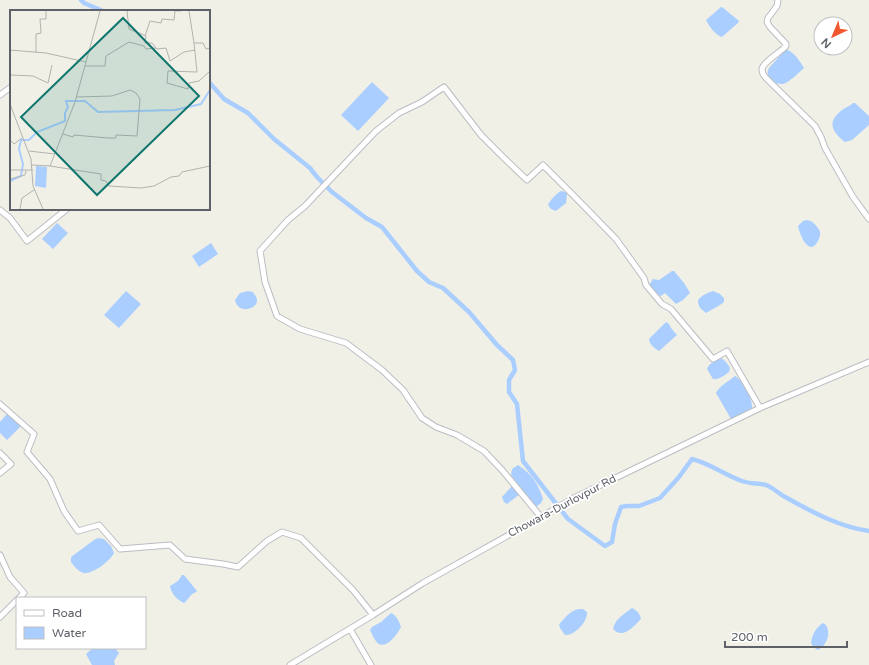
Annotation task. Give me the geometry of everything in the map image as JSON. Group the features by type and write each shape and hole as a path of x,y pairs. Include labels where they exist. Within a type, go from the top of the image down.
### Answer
{"street":[{"path":"778,0 777,6 768,18 767,22 786,44 786,46 764,64 762,69 763,73 766,78 815,126 825,148 846,185 869,219"},
{"path":"541,517 502,470 484,451 457,435 436,428 422,418 403,390 382,370 346,343 300,329 277,316 265,282 260,251 288,220 305,206 376,131 399,113 422,102 444,87 481,135 527,180 543,165 577,199 616,239 644,278 646,285 662,304 671,309 713,359 727,351 760,408"},
{"path":"0,95 10,88"},
{"path":"0,210 10,218 27,241 66,210"},
{"name":"Chowara-Durlovpur Rd","path":"290,665 374,615 423,583 578,495 760,408 869,362"},
{"path":"0,404 34,434 27,452 50,479 64,511 78,531 98,525 120,549 170,545 185,559 223,564 238,568 267,541 282,532 301,538 353,590 374,615"},
{"path":"0,453 11,464 0,473"},
{"path":"0,555 10,577 24,593 20,597"},
{"path":"0,617 16,601"},
{"path":"350,629 371,665"}],"water":[{"path":"721,7 739,21 722,37 715,32 706,20"},
{"path":"786,49 794,55 804,68 788,82 780,84 776,83 769,77 768,71"},
{"path":"372,82 389,98 358,131 341,115"},
{"path":"855,103 869,116 869,125 852,140 845,142 834,130 833,122 837,114"},
{"path":"561,191 567,194 566,203 556,211 551,209 548,205 553,197"},
{"path":"807,220 814,223 820,232 818,241 813,247 806,244 798,226 803,221"},
{"path":"57,223 68,233 53,249 42,239"},
{"path":"211,243 218,254 199,267 192,256"},
{"path":"674,271 684,283 690,293 676,304 665,293 661,296 657,295 649,285 653,279 659,280"},
{"path":"126,291 141,304 119,328 104,315"},
{"path":"248,291 253,292 257,299 256,303 248,309 240,308 235,300 240,293"},
{"path":"713,291 720,294 724,298 724,302 706,313 700,308 698,300 705,294"},
{"path":"666,322 677,335 659,351 654,348 649,339"},
{"path":"721,358 730,368 729,372 720,378 713,379 707,369 714,361"},
{"path":"735,376 741,381 747,390 752,408 731,419 716,393 722,385"},
{"path":"7,414 21,426 7,440 0,433 0,422"},
{"path":"518,465 531,476 539,489 543,499 537,506 534,506 511,475 512,469"},
{"path":"513,485 520,494 507,504 504,502 502,497"},
{"path":"98,538 104,539 111,546 114,553 109,560 96,570 83,573 71,562 71,557"},
{"path":"182,575 184,575 197,591 184,603 175,596 170,586 178,581"},
{"path":"632,608 638,612 641,619 624,633 617,632 613,629 620,617"},
{"path":"583,609 587,612 587,616 583,624 576,631 569,635 565,635 559,625 570,613"},
{"path":"391,613 398,619 401,627 389,642 382,645 379,644 375,640 370,630"},
{"path":"823,623 827,627 828,638 824,645 818,650 813,647 811,643 816,629"},
{"path":"92,649 116,649 119,653 114,661 115,665 92,665 86,654"}],"waterway":[{"path":"81,0 84,3 101,10"},
{"path":"210,83 224,99 248,113 274,139 310,168 332,192 366,218 382,227 417,271 429,282 443,288 469,312 497,345 513,360 515,370 509,380 509,392 517,404 523,461 568,519 605,546 612,542 615,524 621,507 639,506 660,498 679,477 692,459 705,463 742,481 766,485 784,497 826,518 847,526 869,531"}]}
